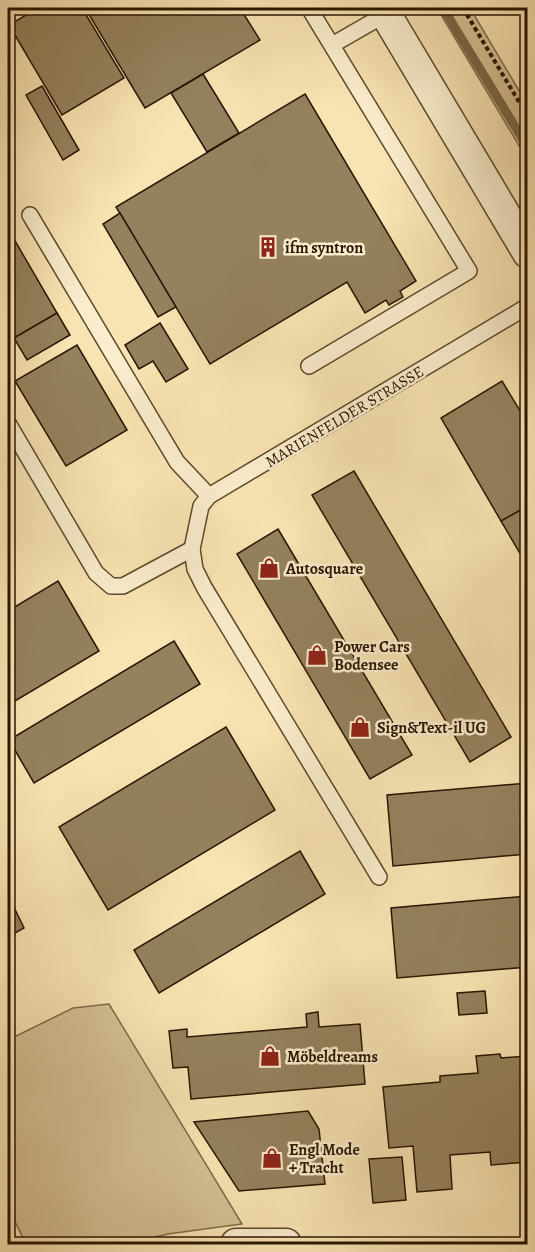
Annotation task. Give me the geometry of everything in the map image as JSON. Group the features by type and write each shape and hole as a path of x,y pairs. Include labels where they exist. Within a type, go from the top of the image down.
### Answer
{"street":[{"path":"384,11 528,254"},
{"path":"236,1245 286,1245"}],"lane":[{"path":"309,8 469,271 309,366"},
{"path":"332,45 384,11"},
{"path":"30,215 177,462 209,496 201,506 192,549 195,569 379,877"},
{"name":"MARIENFELDER STRASSE","path":"209,496 528,306"},
{"path":"8,423 96,573 111,586 123,586 192,549"}],"path":[{"path":"463,8 528,117"}],"shaded area":[{"path":"437,8 470,8 527,104 527,159"},
{"path":"109,1004 242,1224 168,1234 123,1244 26,1244 8,1207 8,1040 73,1008"}],"building":[{"path":"38,8 82,8 124,78 62,115 9,25"},
{"path":"85,8 240,8 260,40 145,108"},
{"path":"203,74 239,133 207,152 171,93"},
{"path":"42,86 79,150 63,160 26,95"},
{"name":"ifm syntron","path":"305,94 416,281 400,291 403,297 389,305 386,300 365,313 347,282 210,364 116,207"},
{"path":"120,213 176,307 158,317 103,224"},
{"path":"11,234 57,313 14,338 8,327 8,237"},
{"path":"57,313 70,335 27,360 14,338"},
{"path":"160,323 188,369 166,382 153,361 139,369 125,345"},
{"path":"77,345 127,430 66,466 15,381"},
{"path":"502,381 528,424 528,506 501,521 441,418"},
{"path":"354,471 511,737 470,762 312,495"},
{"path":"528,506 528,567 501,521"},
{"path":"278,529 412,755 370,779 237,554"},
{"path":"58,581 99,651 15,701 8,688 8,611"},
{"path":"174,641 200,684 34,783 9,740"},
{"path":"226,727 275,810 108,910 59,827"},
{"path":"528,783 528,854 393,866 387,795"},
{"path":"300,851 325,894 159,993 134,950"},
{"path":"8,895 24,928 8,937"},
{"path":"528,896 528,967 397,978 391,908"},
{"path":"485,991 487,1013 459,1015 457,993"},
{"path":"318,1012 319,1027 360,1024 365,1084 191,1099 188,1067 173,1068 169,1031 187,1029 187,1037 307,1027 306,1014"},
{"path":"500,1054 501,1058 528,1056 528,1162 491,1165 490,1152 450,1155 452,1189 417,1192 413,1146 389,1148 383,1087 440,1082 440,1076 478,1073 476,1056"},
{"path":"308,1111 319,1129 325,1184 239,1191 194,1122"},
{"path":"402,1157 406,1200 373,1203 369,1159"}],"waterway":[{"path":"443,8 528,148"}],"place":[{"name":"ifm syntron","path":"268,247"},
{"name":"Autosquare","path":"269,568"},
{"name":"Power Cars Bodensee","path":"317,655"},
{"name":"Sign&Text-il UG","path":"360,727"},
{"name":"Möbeldreams","path":"270,1056"},
{"name":"Engl Mode + Tracht","path":"272,1158"}]}
